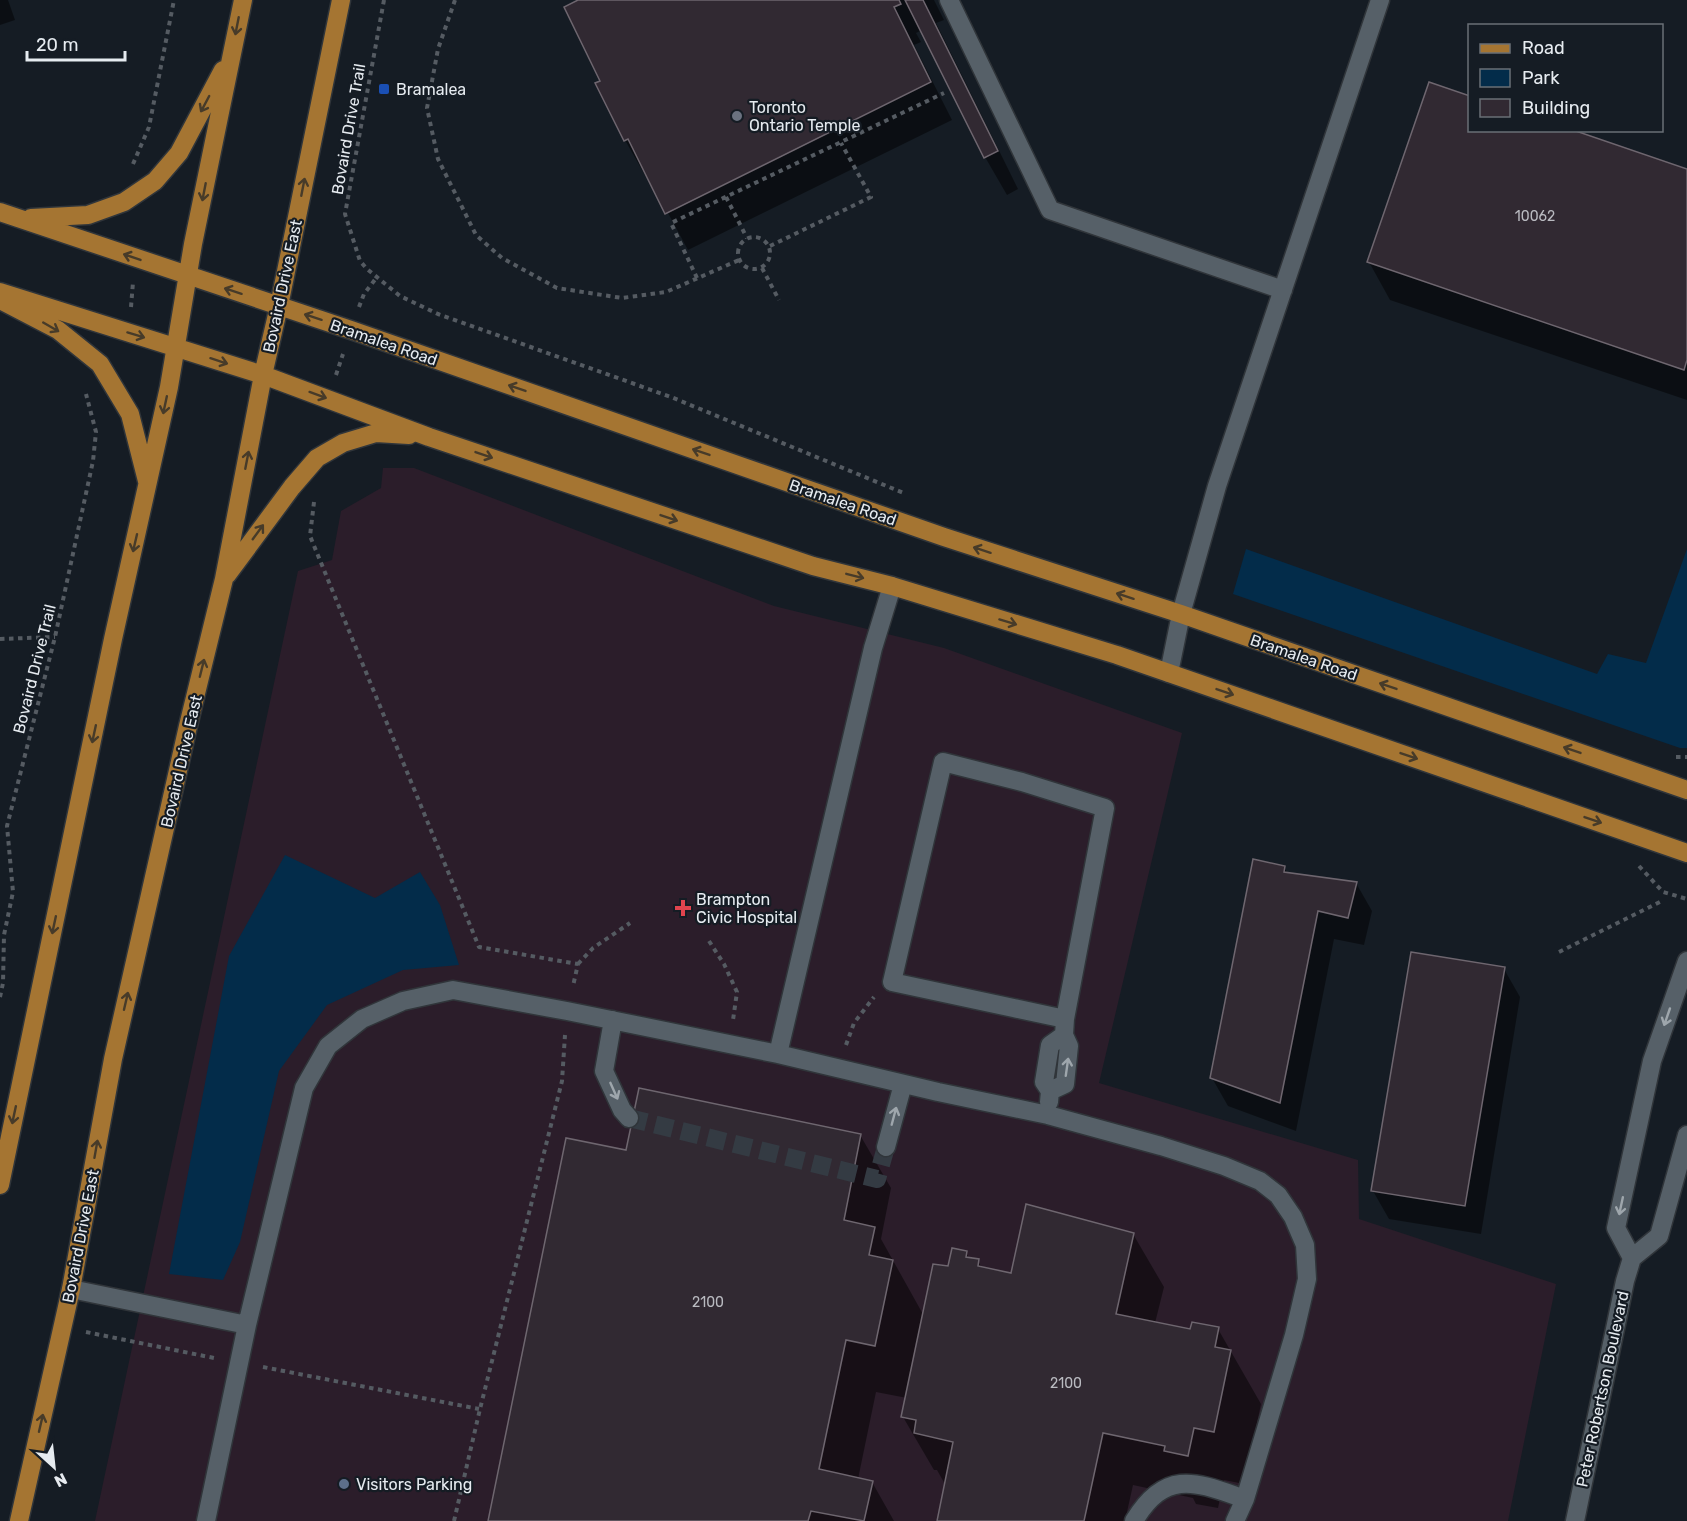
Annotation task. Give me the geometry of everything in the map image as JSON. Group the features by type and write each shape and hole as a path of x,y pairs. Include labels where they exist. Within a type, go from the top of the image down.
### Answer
{"main road":[{"path":"0,1185 113,639 148,486 243,0"},
{"name":"Bovaird Drive East","path":"19,1521 71,1289 113,1059 185,737 224,579 263,375 341,0"},
{"path":"21,219 88,215 124,202 155,181 179,153 232,52"},
{"name":"Bramalea Road","path":"0,212 351,330 944,537 1181,614 1687,790"},
{"path":"0,292 263,375 429,437 813,566 892,586 1117,655 1687,852"},
{"path":"0,300 58,330 100,364 130,414 148,486"},
{"path":"224,579 292,487 317,459 343,443 376,433 429,437"}],"street":[{"path":"949,0 1050,210 1283,290"},
{"path":"1169,673 1181,614 1217,486 1380,0"},
{"path":"778,1054 873,648 892,586"},
{"path":"1048,1115 1050,1091 1065,1084 1069,1046 1065,1027 1105,808 1022,782 943,762 892,982 1065,1027"},
{"path":"1686,1146 1659,1236 1632,1258 1616,1228 1652,1061 1687,962"},
{"path":"206,1521 247,1325 304,1088 328,1046 362,1019 403,1000 453,990 778,1054 1048,1115 1161,1146 1224,1166 1260,1181 1278,1195 1293,1217 1305,1245 1307,1280 1294,1335 1245,1499 1235,1521"},
{"path":"613,1020 604,1071 628,1118"},
{"path":"886,1147 903,1084"},
{"name":"Peter Robertson Boulevard","path":"1575,1521 1625,1281 1632,1258"},
{"path":"71,1289 247,1325"},
{"path":"1134,1521 1142,1508 1159,1492 1173,1484 1203,1485 1245,1499"}],"path":[{"path":"134,172 133,162 148,126 174,0"},
{"name":"Bovaird Drive Trail","path":"377,277 360,261 345,214 384,0"},
{"path":"455,0 438,49 427,108 438,159 476,236 502,258 557,288 622,298 666,292 739,260"},
{"path":"697,278 671,223 944,93"},
{"path":"770,246 871,197 841,143"},
{"path":"726,197 747,238"},
{"path":"760,237 770,246 770,259 762,268 748,268 739,260 738,247 747,238 760,237"},
{"path":"128,333 136,258"},
{"path":"762,268 779,300"},
{"path":"327,399 364,294 377,277 400,296 438,314 671,397 909,495"},
{"name":"Bovaird Drive Trail","path":"0,997 3,983 4,935 13,892 7,826 55,637 93,461 96,432 86,392 94,388"},
{"path":"315,494 310,536 479,947 578,964"},
{"path":"0,639 55,637"},
{"path":"1674,756 1687,757"},
{"path":"1671,894 1687,899"},
{"path":"1560,952 1662,901"},
{"path":"454,1521 562,1081 567,1011 578,964 593,948 630,923"},
{"path":"709,941 724,964 737,992 729,1044"},
{"path":"838,1068 854,1023 878,992"},
{"path":"62,1328 480,1409"}],"shaded area":[{"name":"Brampton Civic Hospital","path":"383,468 414,468 774,606 944,648 1182,733 1099,1083 1358,1160 1359,1219 1556,1284 1508,1521 95,1521 298,571 332,560 341,511 381,488"}],"green space":[{"path":"1246,549 1597,674 1608,654 1646,663 1687,549 1687,748 1680,748 1233,594"},
{"path":"285,855 375,898 420,872 440,905 459,965 403,970 327,1005 279,1071 240,1242 223,1280 169,1274 229,956"}],"building":[{"name":"Toronto Ontario Temple","path":"578,0 899,0 901,4 894,7 931,82 665,214 628,139 624,141 595,83 600,81 564,7"},
{"path":"905,0 923,0 998,151 984,158"},
{"path":"1429,82 1468,95 1468,132 1579,132 1687,169 1687,360 1684,370 1367,262"},
{"path":"1253,859 1285,866 1284,872 1357,882 1348,918 1318,911 1280,1103 1210,1078"},
{"path":"1411,952 1505,967 1465,1206 1371,1191"},
{"path":"639,1088 861,1134 844,1220 875,1227 869,1255 893,1260 875,1346 846,1340 819,1469 873,1481 864,1521 811,1511 808,1521 488,1521 566,1138 626,1150"},
{"path":"1026,1204 1134,1233 1116,1314 1190,1329 1192,1322 1219,1327 1215,1347 1231,1350 1214,1432 1194,1428 1188,1456 1164,1451 1165,1446 1103,1433 1084,1521 937,1521 953,1442 914,1433 916,1420 901,1417 933,1264 948,1266 952,1248 967,1251 966,1257 979,1259 978,1266 1011,1273"}],"tunnel":[{"path":"629,1118 877,1179 886,1147"}],"place":[{"name":"Bramalea","path":"384,89"},
{"name":"Toronto Ontario Temple","path":"737,116"},
{"name":"Brampton Civic Hospital","path":"683,908"},
{"name":"Visitors Parking","path":"344,1484"}]}
